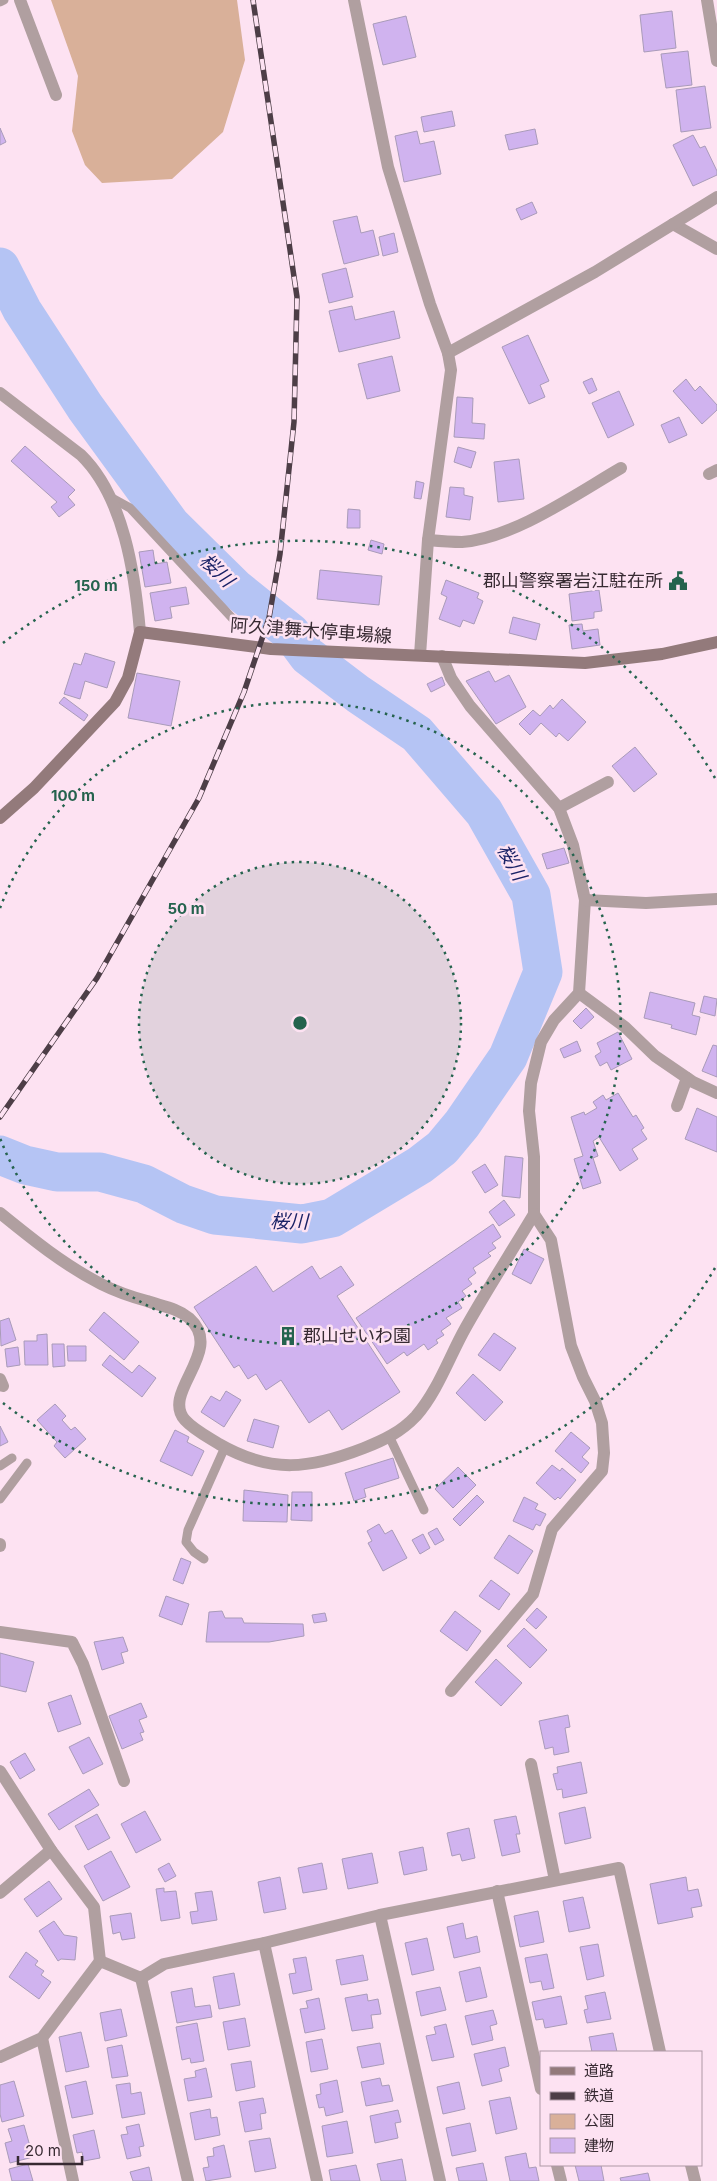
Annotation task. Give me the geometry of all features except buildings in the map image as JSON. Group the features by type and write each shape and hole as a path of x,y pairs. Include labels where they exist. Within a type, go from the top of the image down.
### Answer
{"main road":[{"name":"阿久津舞木停車場線","path":"140,632 271,649 585,663 662,654 717,642"},
{"path":"0,818 34,788 115,702 128,678 140,632"}],"street":[{"path":"20,0 56,95"},
{"path":"354,0 388,168 430,304 448,353 451,370 428,540 420,655"},
{"path":"711,2 717,61"},
{"path":"448,353 595,272 717,197"},
{"path":"673,224 717,248"},
{"path":"0,393 92,466 116,510 125,539 140,632"},
{"path":"428,540 463,542 501,533 550,509 621,468"},
{"path":"0,1213 39,1245 88,1276 118,1290 179,1312 190,1319 198,1332 200,1349 196,1363 180,1398 179,1406 185,1420 203,1434 225,1447 259,1462 278,1466 298,1466 325,1462 390,1438 416,1416 427,1400 467,1325 534,1214 534,1157 529,1111 530,1082 541,1042 554,1020 580,993 585,900 573,845 559,808 470,706 451,678 442,656"},
{"path":"559,808 608,782"},
{"path":"585,900 646,903 717,898"},
{"path":"580,993 625,1027 655,1056 687,1078 717,1093"},
{"path":"677,1106 687,1078"},
{"path":"451,1691 533,1594 552,1528 602,1471 604,1453 602,1423 595,1401 571,1346 552,1240 534,1214"},
{"path":"0,1632 72,1642 83,1664 124,1781"},
{"path":"531,1764 555,1880"},
{"path":"0,1771 51,1850 94,1908 100,1961 42,2038 0,2057"},
{"path":"0,1892 51,1850"},
{"path":"141,1978 164,1964 264,1944 380,1915 619,1868 660,2051"},
{"path":"497,1891 540,2084"},
{"path":"380,1915 440,2181"},
{"path":"264,1944 317,2181"},
{"path":"100,1961 141,1978"},
{"path":"141,1978 188,2181"},
{"path":"42,2038 73,2181"},
{"path":"558,2166 561,2181"},
{"path":"691,2166 695,2181"}],"lane":[{"path":"0,2 4,0"},
{"path":"110,497 130,508 233,619"},
{"path":"390,1438 424,1510"},
{"path":"204,1559 194,1552 186,1542 187,1536 225,1447"},
{"path":"0,1466 12,1458"},
{"path":"0,1498 27,1463"}],"green space":[{"path":"51,0 237,0 245,60 223,132 172,179 102,183 85,165 72,131 78,76"}],"waterway":[{"name":"桜川","path":"0,267 22,310 85,407 171,525 235,588 291,633 308,656 358,694 417,734 484,812 531,895 543,972 508,1057 462,1124 442,1148 420,1165 332,1218 302,1224 215,1215 183,1204 144,1184 100,1172 57,1172 25,1165 0,1155"}],"railway":[{"path":"0,1117 97,978 199,798 244,692 269,618 280,554 294,422 297,297 253,0"}],"place":[{"name":"郡山警察署岩江駐在所","path":"678,581"},
{"name":"郡山せいわ園","path":"288,1336"}]}
